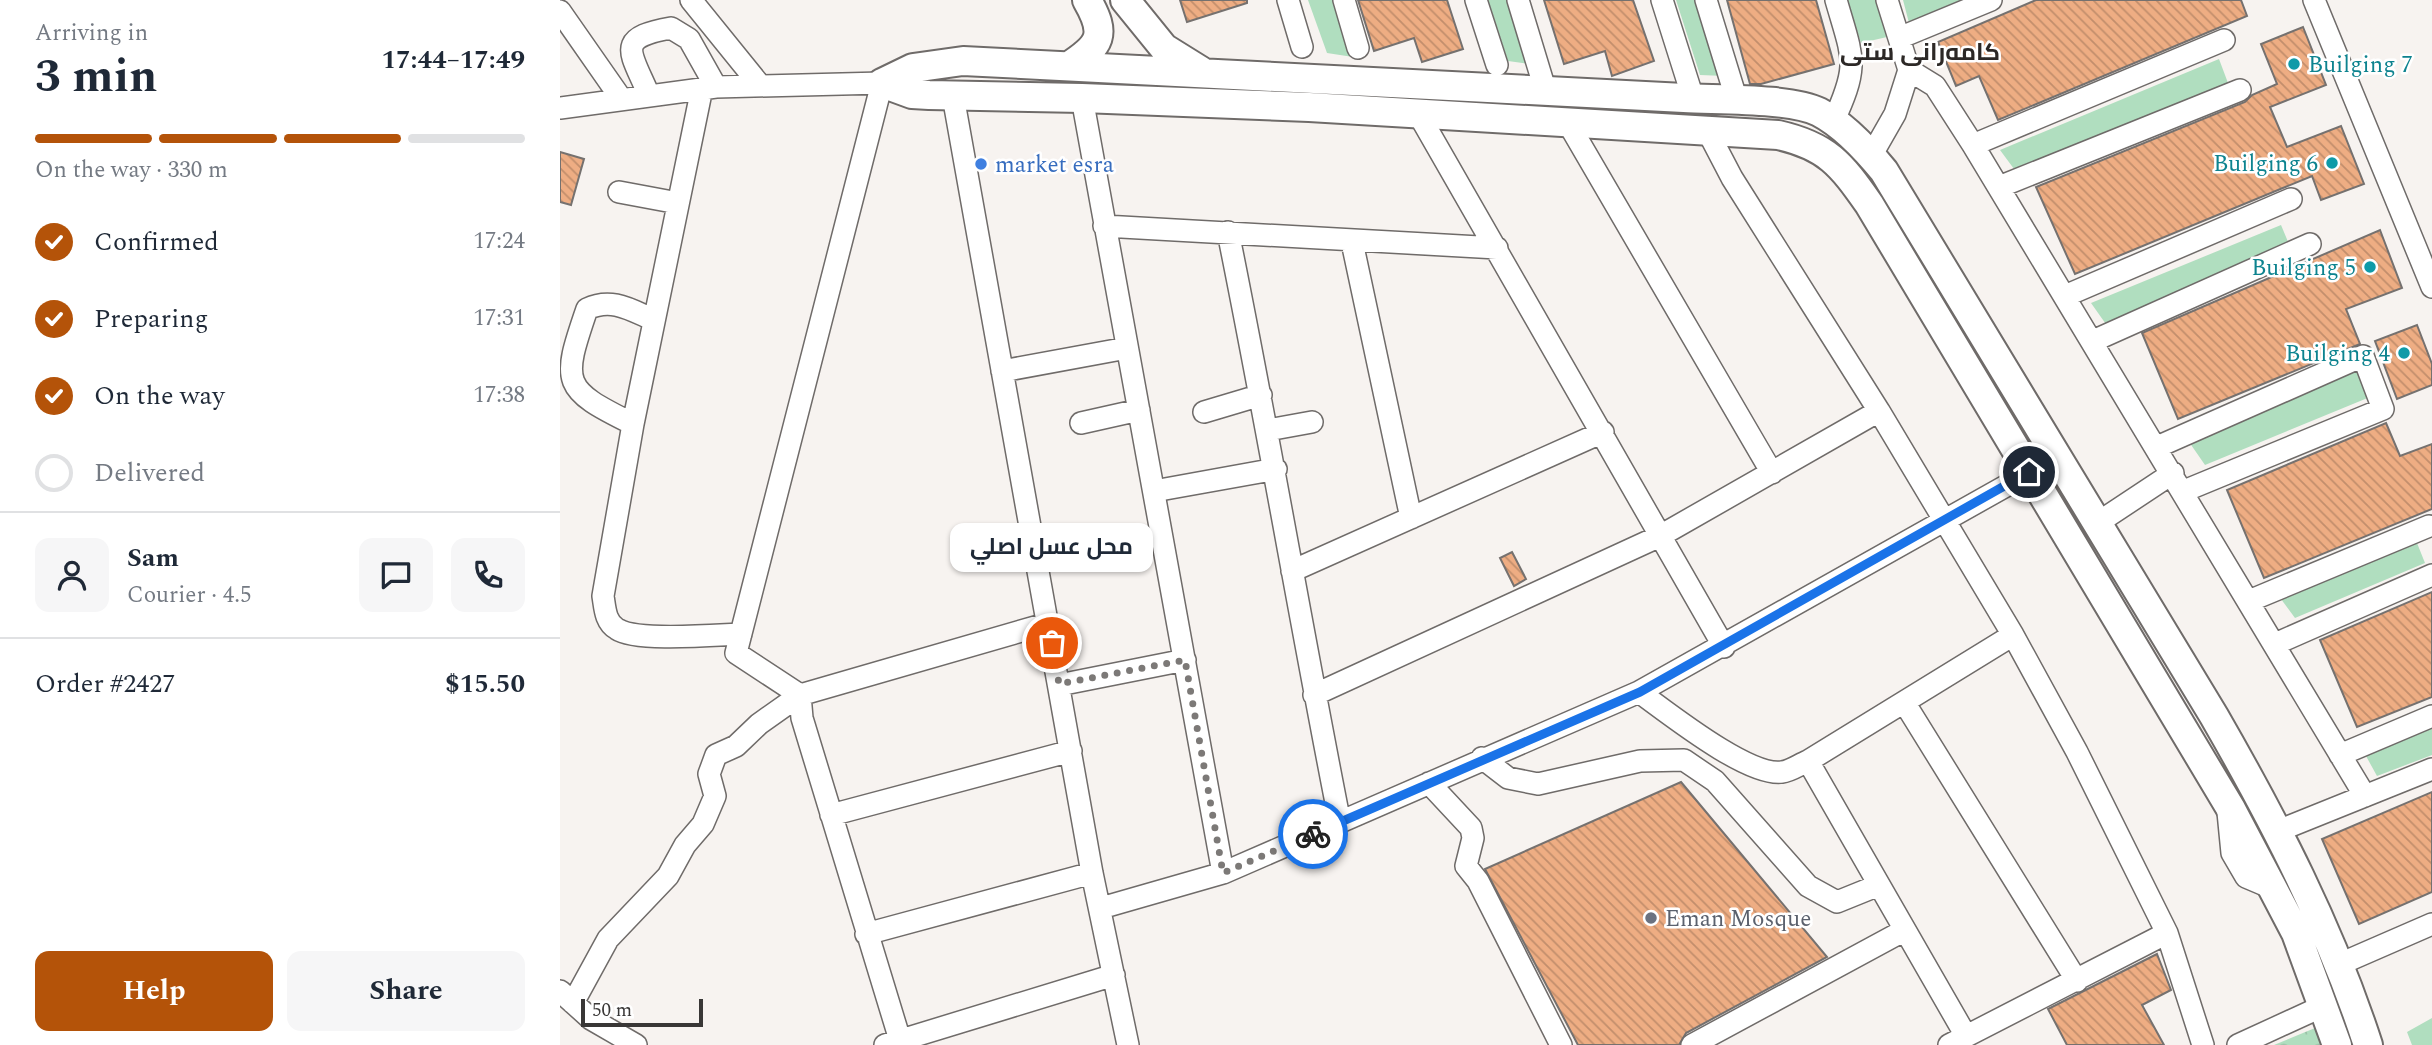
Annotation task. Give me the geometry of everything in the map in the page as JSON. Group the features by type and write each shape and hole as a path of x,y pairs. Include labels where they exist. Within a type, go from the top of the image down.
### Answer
{"main road":[{"path":"1069,66 1091,51 1100,30 1087,0"},
{"path":"1125,0 1164,48 1193,69 1214,74"},
{"path":"882,83 913,68 946,61 1069,66 1737,101 1812,110 1833,122 1884,171 2214,716 2278,831 2340,964 2368,1045"},
{"path":"1309,79 1309,107"},
{"path":"882,83 912,94 1309,107 1778,135 1800,139 1821,149 1839,162 1869,204 2227,803 2295,933 2337,1045"}],"street":[{"path":"691,0 759,84"},
{"path":"1288,0 1303,47"},
{"path":"1344,0 1358,47"},
{"path":"1476,0 1497,65"},
{"path":"1518,0 1545,89"},
{"path":"1662,0 1693,98"},
{"path":"1706,0 1737,101"},
{"path":"1833,122 1853,70 1852,53 1836,0"},
{"path":"1871,156 1895,114 1909,70 1887,0"},
{"path":"1899,38 1991,0"},
{"path":"2314,0 2432,287"},
{"path":"560,11 620,97"},
{"path":"648,93 631,52 632,42 640,34 671,29 689,39 709,87 678,202 633,424 603,596 607,618 616,629 634,636 741,635"},
{"path":"1973,145 2224,40"},
{"path":"1909,70 1936,86 2093,341 2365,796"},
{"path":"560,107 648,93 709,87 882,83 736,653 800,695"},
{"path":"1999,187 2241,90"},
{"path":"953,96 1092,873 1128,1045"},
{"path":"1082,98 1223,873"},
{"path":"1419,115 1724,647"},
{"path":"1568,123 1772,473"},
{"path":"1709,132 1732,178 1879,411 2013,635 2077,752 2167,933 2203,1045"},
{"path":"619,192 678,202"},
{"path":"2065,296 2291,199"},
{"path":"1104,226 1352,242 1497,248"},
{"path":"1228,232 1276,469 1314,695 1340,823"},
{"path":"1352,242 1411,518"},
{"path":"2093,341 2310,244"},
{"path":"633,424 580,395 570,379 572,354 587,309 601,302 622,305 654,320"},
{"path":"1002,371 1127,348"},
{"path":"2096,524 2178,482 2383,409 2363,356 2157,447"},
{"path":"1204,412 1261,395"},
{"path":"1081,423 1139,410"},
{"path":"1314,695 1660,537 1879,411"},
{"path":"1268,430 1312,422"},
{"path":"1292,571 1603,432"},
{"path":"1154,491 1276,469"},
{"path":"1101,908 1223,873 1482,758 1640,692 1724,647 2029,472"},
{"path":"2249,601 2429,527"},
{"path":"2275,644 2432,575"},
{"path":"635,1045 591,1020 566,997 608,939 668,876 685,845 703,824 715,796 709,774 716,755 737,746 759,724 800,695 1049,623"},
{"path":"1640,692 1706,741 1754,765 1782,772 1808,761 2013,635"},
{"path":"1059,684 1185,660"},
{"path":"800,695 802,718 866,934 892,1043 1114,975"},
{"path":"1905,702 2077,981"},
{"path":"2340,755 2432,716"},
{"path":"831,815 1071,751"},
{"path":"1482,758 1508,778 1538,784 1640,761 1684,760 1715,780 1808,886 1837,902 1880,885"},
{"path":"1808,761 1905,930 1958,1040 2167,933"},
{"path":"2278,831 2432,769"},
{"path":"1429,783 1471,828 1474,838 1466,866 1478,881 1561,1045"},
{"path":"866,934 1092,873"},
{"path":"2340,964 2432,924"},
{"path":"1692,1045 1905,930"},
{"path":"2238,1045 2323,1006"}],"green space":[{"path":"1308,0 1334,0 1353,57 1327,53"},
{"path":"1488,0 1517,0 1538,65 1508,61"},
{"path":"1676,0 1701,0 1725,76 1700,75"},
{"path":"1847,0 1876,0 1887,37 1861,43"},
{"path":"1903,0 1968,0 1909,23"},
{"path":"2219,59 2228,83 2017,173 2000,150"},
{"path":"2281,225 2291,249 2108,327 2091,303"},
{"path":"2358,370 2370,397 2205,465 2187,439"},
{"path":"2415,538 2425,563 2295,618 2278,595"},
{"path":"2432,728 2432,755 2377,776 2366,756"},
{"path":"2432,1018 2432,1045 2412,1045 2407,1032"},
{"path":"2315,1028 2321,1045 2274,1045"}],"building":[{"path":"1180,0 1247,0 1247,3 1187,22"},
{"path":"1358,0 1447,0 1463,49 1422,62 1414,38 1374,51"},
{"path":"1544,0 1633,0 1654,61 1612,76 1605,51 1564,64"},
{"path":"1727,0 1816,0 1834,64 1761,84 1750,84"},
{"path":"2036,0 2241,0 2247,16 1998,120 1979,76 1956,86 1938,42"},
{"path":"2303,27 2326,85 2270,107 2287,147 2341,126 2364,184 2321,200 2312,176 2075,274 2036,187 2245,102 2252,95 2277,84 2261,44"},
{"path":"560,152 584,159 571,205 560,202"},
{"path":"2380,230 2402,288 2346,309 2360,344 2178,419 2142,333"},
{"name":"Builging 4","path":"2417,325 2432,364 2432,385 2397,399 2375,341"},
{"path":"2386,423 2400,456 2432,444 2432,509 2264,578 2227,490"},
{"path":"1512,552 1526,579 1514,586 1500,558"},
{"path":"2432,592 2432,697 2357,727 2320,640"},
{"name":"Eman Mosque","path":"1681,782 1827,957 1686,1033 1679,1045 1578,1045 1485,869"},
{"path":"2432,792 2432,892 2359,924 2322,839"},
{"path":"2157,954 2171,990 2142,1005 2164,1045 2067,1045 2048,1009"}],"way so far":[{"path":"1052,643 1059,684 1185,660 1223,873 1313,834"}],"place":[{"name":"Builging 7","path":"2294,64"},
{"name":"Builging 6","path":"2332,163"},
{"name":"market esra","path":"981,164"},
{"name":"Builging 5","path":"2370,267"},
{"name":"Builging 4","path":"2404,353"},
{"name":"محل عسل اصلي","path":"1052,643"},
{"name":"Eman Mosque","path":"1651,918"}],"district":[{"name":"كامه‌رانی ستی","path":"1920,52"}],"route":[{"path":"1313,834 1482,758 1640,692 1724,647 2029,472"}]}
